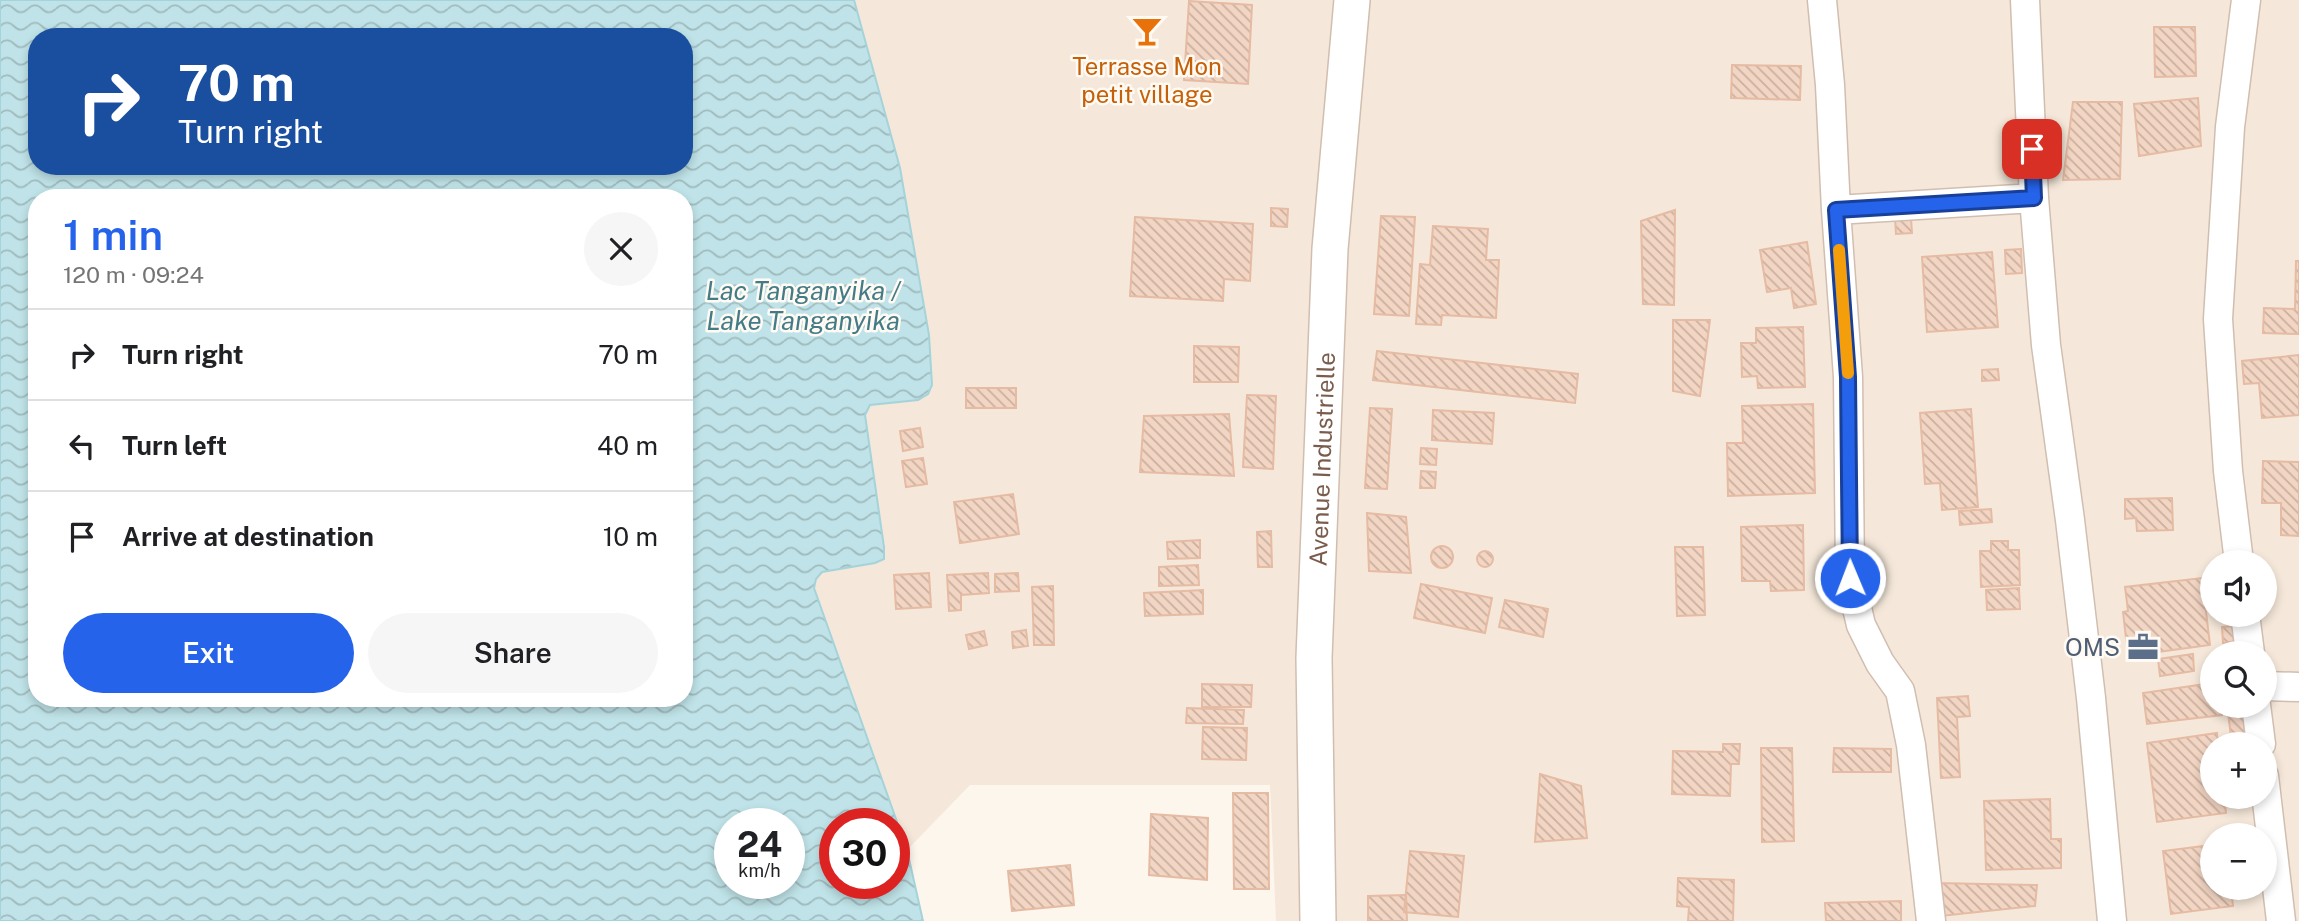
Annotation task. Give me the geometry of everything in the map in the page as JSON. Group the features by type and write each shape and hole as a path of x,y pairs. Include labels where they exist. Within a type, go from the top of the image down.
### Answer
{"street":[{"name":"Avenue Industrielle","path":"1318,921 1314,658 1329,262 1352,0"},
{"path":"1822,0 1830,85 1848,377 1850,578 1861,625 1880,663 1900,691 1912,745 1931,921"},
{"path":"2025,0 2034,198 2046,345 2091,698 2112,921"},
{"path":"2238,550 2228,471 2218,319 2230,127 2246,0"},
{"path":"1836,210 2034,198"},
{"path":"2277,686 2299,687"},
{"path":"2268,809 2281,921"}],"shaded area":[{"path":"854,0 2299,0 2299,921 1276,921 1270,785 970,785 910,847 910,808 892,808 814,588 816,579 822,572 875,563 884,547 864,415 870,405 918,400 932,385 929,335 900,168"}],"water":[{"name":"Lac Tanganyika / Lake Tanganyika","path":"0,0 854,0 900,168 929,335 932,385 928,394 918,400 870,405 865,415 884,559 822,572 816,579 814,588 892,808 819,808 819,899 910,899 910,863 923,921 0,921"}],"building":[{"path":"1189,1 1252,5 1248,84 1184,80"},
{"path":"2154,27 2195,27 2196,76 2155,77"},
{"path":"1732,65 1801,66 1800,100 1731,98"},
{"path":"2198,98 2201,146 2139,156 2134,104"},
{"path":"2073,102 2122,102 2120,179 2063,180"},
{"path":"1271,208 1288,209 1287,227 1271,226"},
{"path":"1675,210 1674,305 1643,304 1641,221"},
{"path":"1381,216 1415,217 1409,316 1374,314"},
{"path":"1135,217 1253,224 1250,281 1224,279 1223,301 1130,296"},
{"path":"1911,218 1912,233 1896,234 1895,219"},
{"path":"1433,226 1488,229 1486,260 1499,260 1496,318 1442,315 1441,325 1416,324 1420,264 1430,265"},
{"path":"1807,242 1816,304 1794,308 1791,288 1767,292 1760,250"},
{"path":"2021,249 2022,273 2006,274 2005,250"},
{"path":"1992,252 1998,327 1927,332 1922,257"},
{"path":"2296,261 2299,261 2299,334 2263,333 2264,308 2295,309"},
{"path":"1673,320 1710,320 1700,396 1673,391"},
{"path":"1803,327 1805,387 1758,388 1757,376 1742,377 1741,343 1756,343 1756,328"},
{"path":"1194,346 1239,347 1238,382 1194,382"},
{"path":"1377,351 1578,374 1575,403 1373,380"},
{"path":"2299,355 2299,415 2262,418 2259,383 2244,384 2242,361"},
{"path":"1998,369 1999,380 1982,381 1982,370"},
{"path":"966,388 1016,388 1016,408 966,408"},
{"path":"1247,395 1276,396 1273,469 1243,467"},
{"path":"1813,404 1815,493 1728,496 1727,443 1743,443 1742,406"},
{"path":"1370,408 1392,409 1387,489 1365,488"},
{"path":"1971,409 1978,507 1942,510 1940,483 1925,484 1920,413"},
{"path":"1433,410 1494,413 1492,444 1432,440"},
{"path":"1229,414 1234,476 1140,472 1144,416"},
{"path":"920,428 923,447 903,451 900,431"},
{"path":"1421,448 1437,449 1436,465 1420,464"},
{"path":"923,458 927,484 906,487 902,461"},
{"path":"2263,461 2299,462 2299,536 2281,535 2281,503 2262,503"},
{"path":"1421,471 1436,472 1435,488 1420,488"},
{"path":"1013,494 1019,534 960,543 954,502"},
{"path":"2172,498 2173,530 2137,531 2136,518 2125,519 2125,499"},
{"path":"1991,509 1992,522 1960,525 1959,511"},
{"path":"1367,513 1406,517 1411,573 1369,571"},
{"path":"1803,525 1804,590 1771,591 1770,581 1742,581 1741,527"},
{"path":"1271,531 1272,567 1258,567 1257,532"},
{"path":"1200,540 1200,558 1168,559 1167,542"},
{"path":"1991,541 2008,541 2008,550 2019,550 2020,585 1981,587 1980,551 1991,551"},
{"path":"1442,546 1450,549 1453,557 1450,565 1442,568 1434,565 1431,557 1434,549"},
{"path":"1675,547 1703,547 1705,615 1677,616"},
{"path":"1485,551 1491,553 1491,565 1485,567 1479,565 1477,559 1479,553"},
{"path":"1198,565 1199,585 1159,586 1159,567"},
{"path":"929,573 931,607 896,609 894,575"},
{"path":"988,573 989,593 961,595 961,610 949,611 947,575"},
{"path":"1018,573 1019,591 995,592 995,574"},
{"path":"2200,578 2200,627 2208,627 2210,641 2200,641 2200,646 2128,656 2123,612 2128,611 2125,587"},
{"path":"1421,584 1492,598 1485,633 1414,618"},
{"path":"1053,586 1054,645 1034,645 1032,587"},
{"path":"2019,588 2020,609 1987,610 1986,590"},
{"path":"1203,590 1203,614 1145,616 1144,593"},
{"path":"1505,600 1548,609 1543,637 1499,627"},
{"path":"2222,627 2234,627 2236,641 2223,641"},
{"path":"1026,630 1028,646 1013,648 1012,632"},
{"path":"984,631 987,645 969,649 966,635"},
{"path":"2193,654 2194,671 2160,676 2158,659"},
{"path":"1202,684 1252,685 1251,707 1202,707"},
{"path":"2200,685 2200,718 2147,724 2143,693"},
{"path":"1968,696 1970,716 1957,717 1960,777 1941,778 1937,698"},
{"path":"1187,708 1244,710 1243,724 1186,723"},
{"path":"2229,718 2245,718 2246,732 2230,732"},
{"path":"1203,727 1247,728 1246,760 1202,759"},
{"path":"2200,735 2200,809 2226,809 2226,813 2157,822 2147,743"},
{"path":"1723,744 1740,744 1739,764 1731,764 1730,796 1672,794 1673,751 1723,752"},
{"path":"1761,748 1792,748 1794,841 1762,842"},
{"path":"1834,748 1891,749 1891,772 1833,772"},
{"path":"1540,774 1581,786 1587,838 1535,842"},
{"path":"1233,793 1268,793 1269,889 1234,889"},
{"path":"2050,799 2051,839 2061,839 2061,868 1986,870 1984,801"},
{"path":"1151,814 1208,818 1207,880 1149,875"},
{"path":"2200,846 2200,900 2232,900 2233,906 2171,914 2163,851"},
{"path":"1410,851 1464,856 1458,917 1404,912"},
{"path":"1070,865 1074,905 1012,911 1008,871"},
{"path":"1678,878 1734,880 1733,921 1688,921 1689,907 1677,906"},
{"path":"1936,883 2037,885 2035,906 1941,916"},
{"path":"1406,895 1407,921 1368,921 1368,896"},
{"path":"1901,901 1901,921 1826,921 1825,903"}],"slow traffic":[{"path":"1839,250 1848,373"}],"place":[{"name":"Terrasse Mon petit village","path":"1147,31"},
{"name":"OMS","path":"2143,647"}],"route":[{"path":"1850,578 1848,377 1836,210 2034,198 2032,149"}]}
